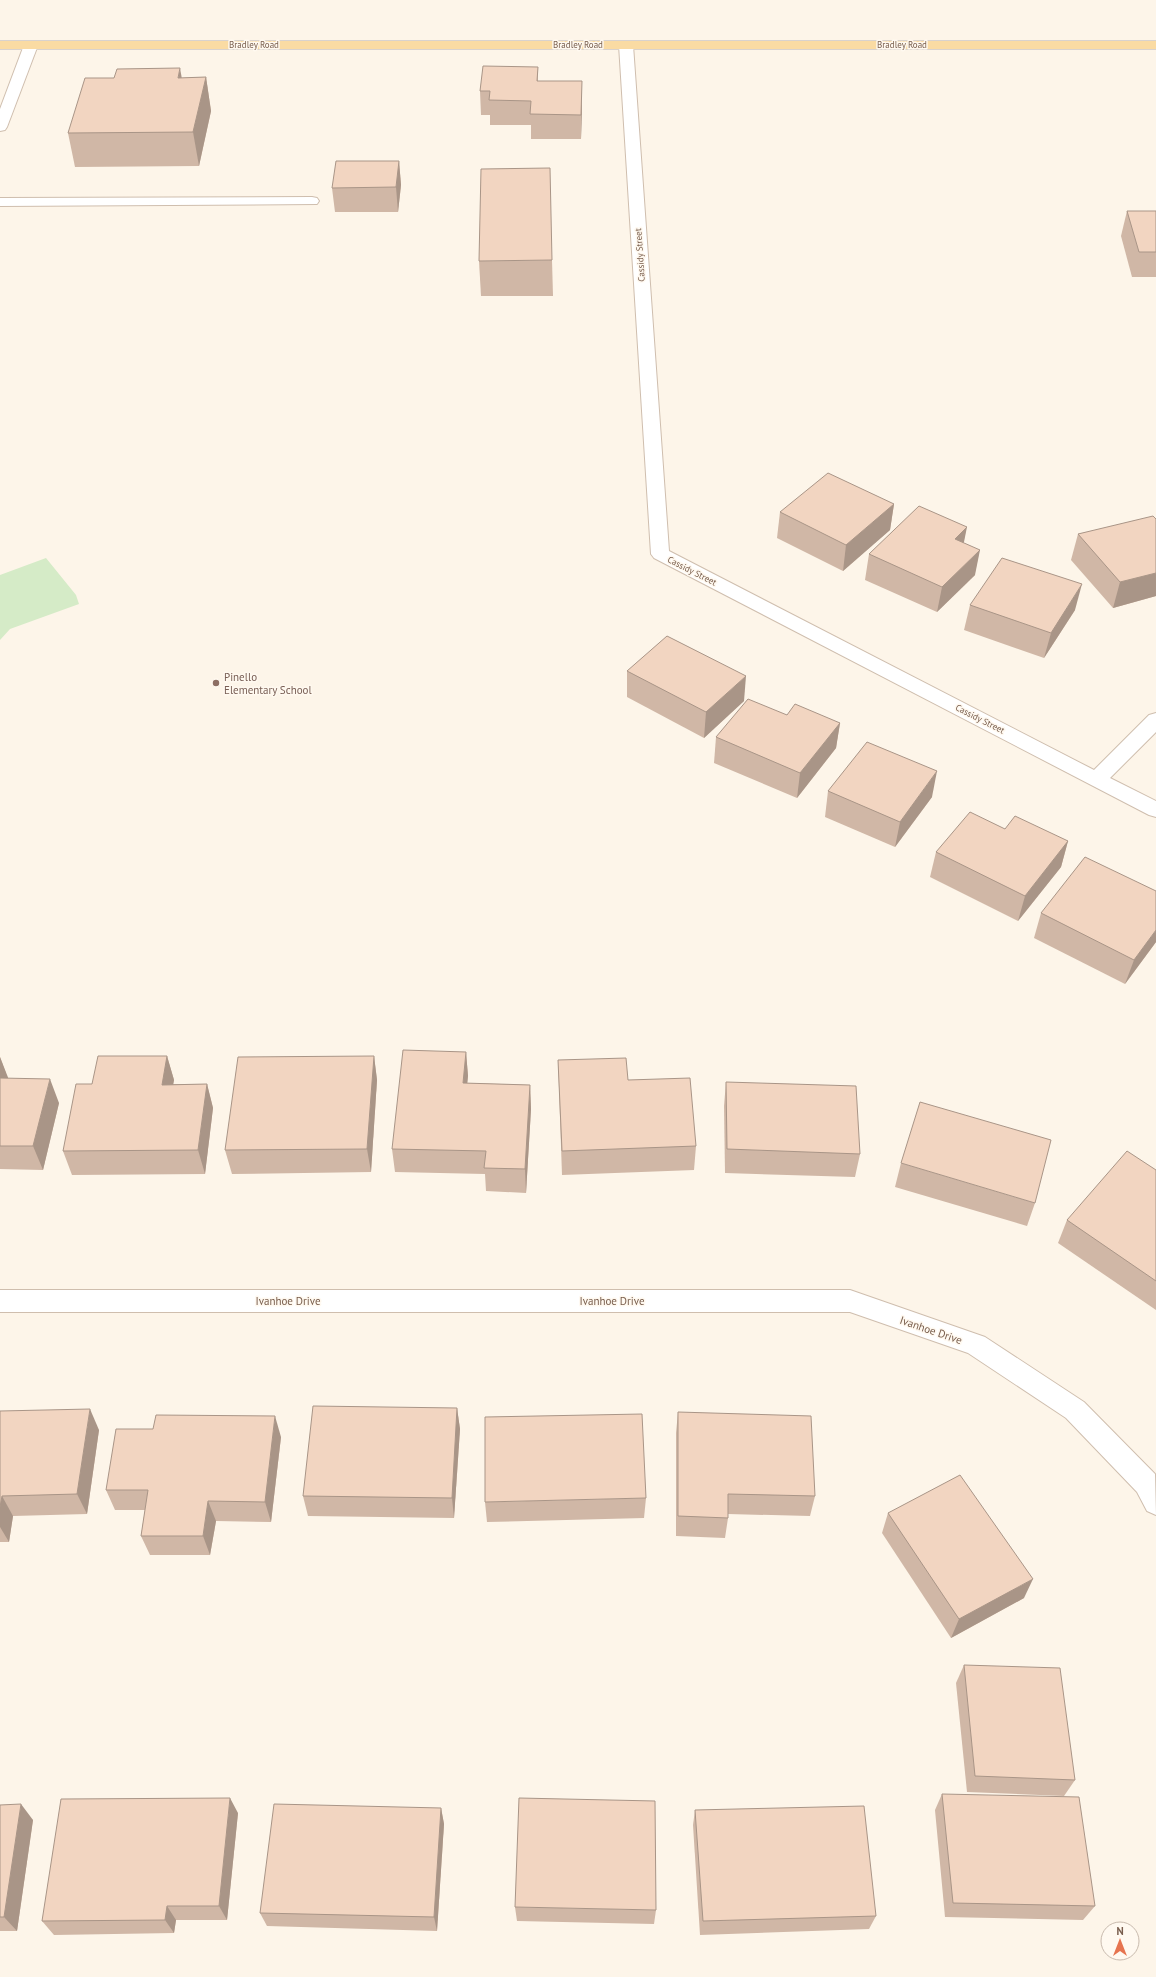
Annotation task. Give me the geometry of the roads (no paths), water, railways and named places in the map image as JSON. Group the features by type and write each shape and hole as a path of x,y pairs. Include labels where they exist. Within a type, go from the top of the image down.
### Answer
{"main road":[{"name":"Bradley Road","path":"0,45 1156,45"}],"street":[{"path":"0,127 31,45"},
{"name":"Cassidy Street","path":"626,45 660,554 1156,810"},
{"path":"0,202 312,201"},
{"path":"1097,779 1156,720"},
{"name":"Ivanhoe Drive","path":"0,1301 850,1301 976,1345 1075,1410 1146,1483 1156,1502"}],"place":[{"name":"Pinello Elementary School","path":"216,683"}]}
